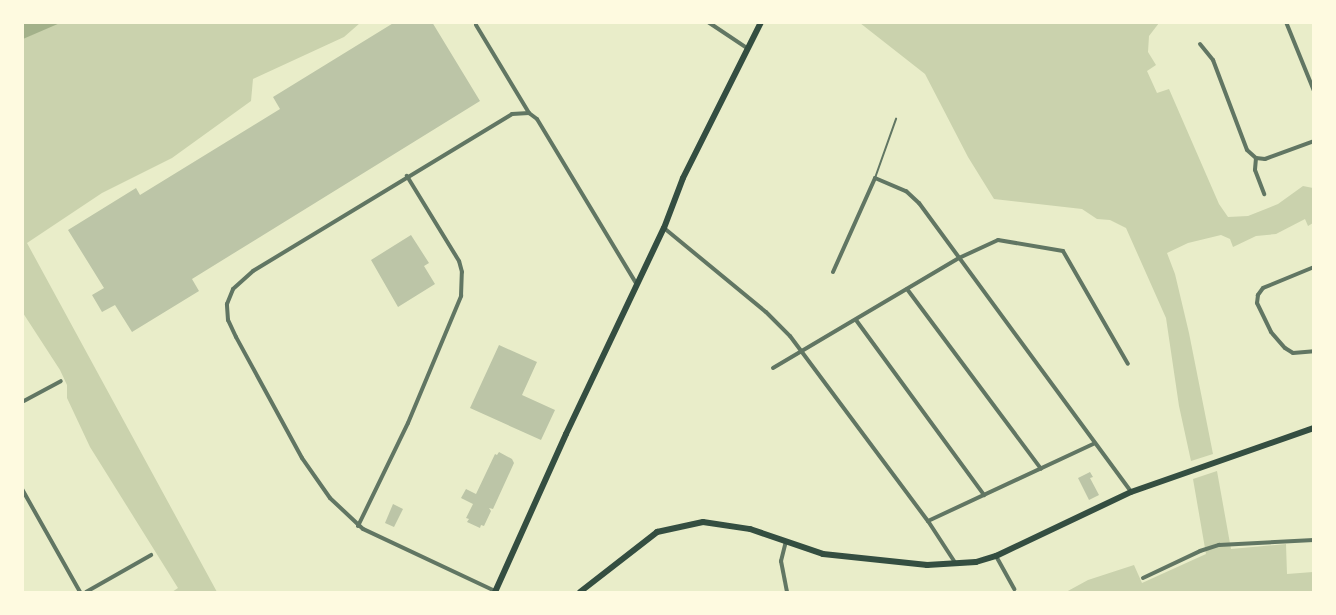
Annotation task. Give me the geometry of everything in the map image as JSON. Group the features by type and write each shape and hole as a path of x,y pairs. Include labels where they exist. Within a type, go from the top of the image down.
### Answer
{"main road":[{"path":"496,592 636,283 664,228 680,184 761,22"},
{"path":"580,592 645,539 668,527 703,522 726,524 786,540 813,552 841,557 927,565 956,564 996,556 1131,492 1314,428"}],"street":[{"path":"708,22 747,48"},
{"path":"1286,22 1314,91"},
{"path":"476,25 529,113 537,119 636,283"},
{"path":"1200,44 1213,60 1247,150 1256,158 1265,159 1314,141"},
{"path":"496,592 358,526 330,498 302,458 236,337 228,320 227,304 233,290 245,276 512,114 529,113"},
{"path":"1256,158 1255,170 1264,194"},
{"path":"358,526 408,423 461,296 462,272 459,261 407,176"},
{"path":"833,272 875,177 912,195 1131,492"},
{"path":"664,228 766,312 803,352 928,521 956,564"},
{"path":"773,368 959,258 998,240 1063,251 1075,267 1128,364"},
{"path":"1314,267 1263,288 1258,295 1257,303 1271,332 1285,348 1293,353 1314,351"},
{"path":"907,289 1041,469"},
{"path":"856,320 984,495"},
{"path":"22,402 61,381"},
{"path":"928,521 1095,443"},
{"path":"22,489 80,592"},
{"path":"786,540 782,561 787,592"},
{"path":"1143,578 1200,551 1219,545 1314,540"},
{"path":"86,592 151,555"},
{"path":"996,556 1014,589"}],"lane":[{"path":"875,177 896,119"}],"shaded area":[{"path":"23,22 60,22 60,23 23,39"},
{"path":"60,22 360,23 344,37 253,79 251,101 172,158 102,193 27,243 217,592 172,592 178,588 90,447 67,398 67,385 60,370 23,313 22,39"},
{"path":"860,23 1159,23 1149,36 1148,52 1156,65 1147,71 1157,93 1169,89 1219,204 1228,217 1248,216 1278,204 1303,186 1313,188 1313,223 1308,226 1305,219 1276,234 1256,236 1233,247 1230,239 1221,235 1188,243 1167,253 1175,274 1189,333 1213,454 1191,461 1179,406 1166,318 1126,228 1110,220 1097,219 1082,209 994,199 968,157 925,74"},
{"path":"1217,471 1231,549 1286,544 1287,574 1313,572 1313,592 1066,592 1088,580 1134,565 1142,583 1206,554 1193,479"}],"building":[{"path":"395,22 432,22 480,101 192,279 199,291 132,332 115,305 102,312 92,295 104,288 68,230 136,188 140,195 280,109 273,97"},
{"path":"411,235 429,263 424,266 435,284 398,307 371,260"},
{"path":"499,345 537,362 522,395 555,410 541,440 470,408"},
{"path":"499,452 512,459 514,463 493,509 489,508 491,511 484,526 481,525 480,528 467,522 469,519 466,518 473,504 461,498 466,489 476,494 495,454"},
{"path":"1090,472 1093,477 1090,478 1099,495 1089,500 1078,478"},
{"path":"393,504 403,509 394,527 385,523"}]}
